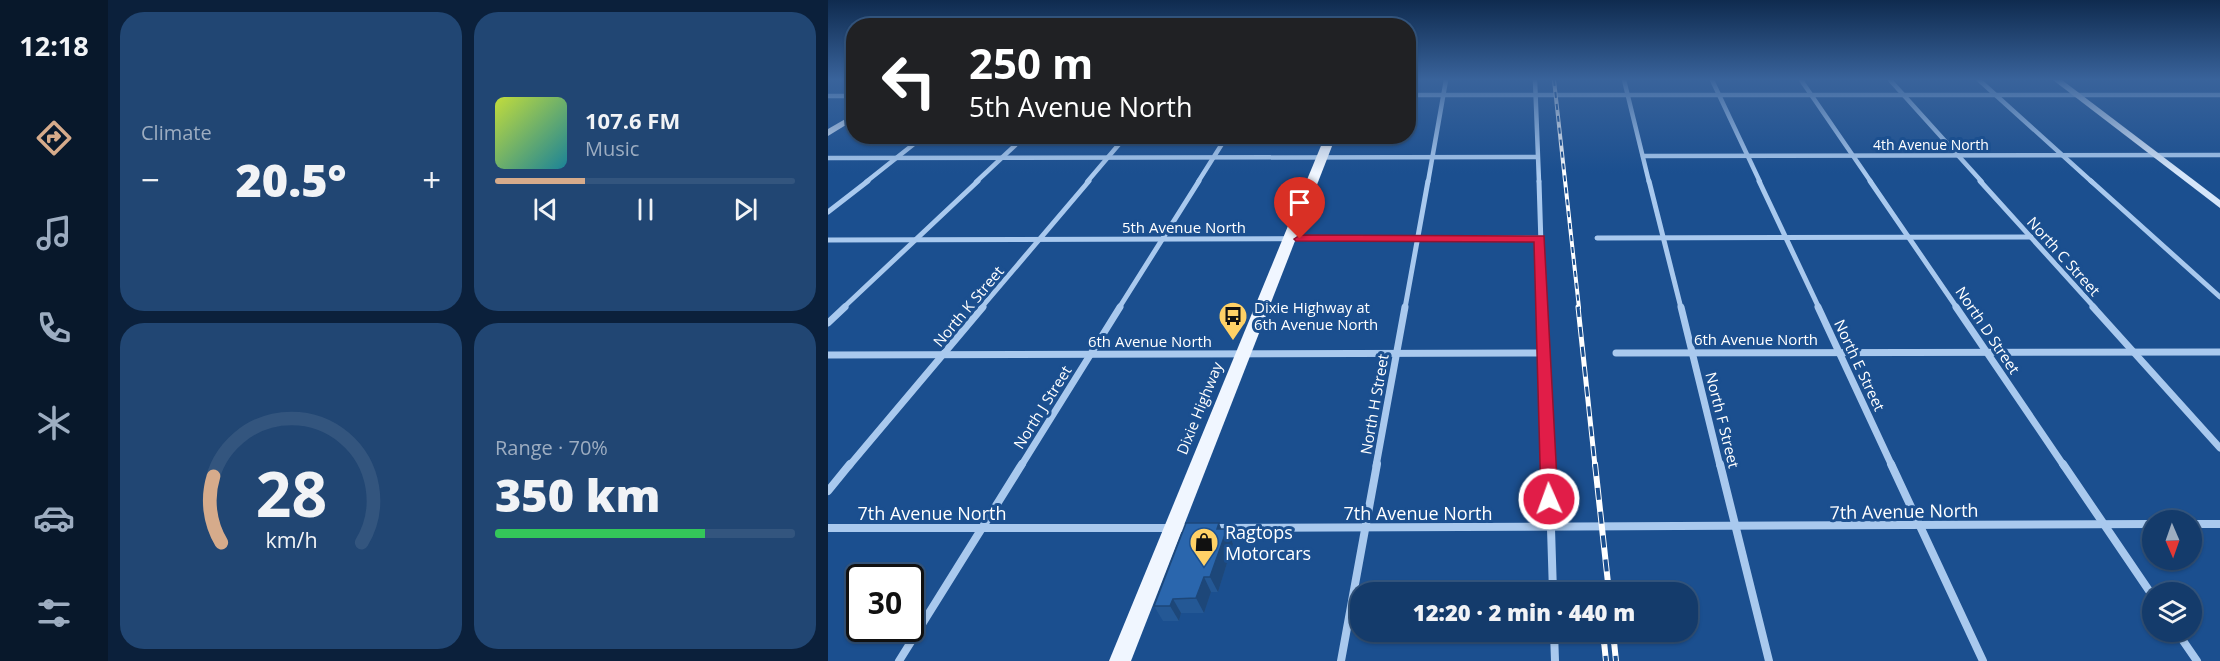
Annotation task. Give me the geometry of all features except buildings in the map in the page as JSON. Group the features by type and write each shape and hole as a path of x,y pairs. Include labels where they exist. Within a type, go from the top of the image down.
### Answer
{"main road":[{"name":"Dixie Highway","path":"1120,661 1328,144"}],"street":[{"name":"North H Street","path":"1341,661 1440,111"},
{"path":"1535,111 1553,582"},
{"name":"North F Street","path":"1632,111 1769,661"},
{"name":"North E Street","path":"1727,111 1983,661"},
{"name":"North D Street","path":"1822,111 2143,582"},
{"name":"North C Street","path":"1918,111 2220,448"},
{"path":"2014,111 2220,297"},
{"path":"2098,111 2220,205"},
{"path":"828,133 846,121"},
{"path":"828,212 914,144"},
{"path":"828,323 1017,144"},
{"name":"North K Street","path":"828,491 1119,144"},
{"name":"North J Street","path":"899,661 1222,144"},
{"name":"4th Avenue North","path":"1643,156 2220,155"},
{"path":"828,158 1537,156"},
{"path":"1596,238 2031,237"},
{"name":"5th Avenue North","path":"828,240 1540,238"},
{"name":"6th Avenue North","path":"1616,353 2220,351"},
{"name":"6th Avenue North","path":"828,355 1544,353"},
{"name":"7th Avenue North","path":"828,528 1365,529 2142,524"},
{"path":"2202,524 2220,524"},
{"path":"1554,642 1555,661"},
{"path":"2184,642 2198,661"}],"railway":[{"path":"1557,111 1579,308"},
{"path":"1578,307 1595,466"},
{"path":"1595,464 1608,582"},
{"path":"1604,642 1606,661"},
{"path":"1614,642 1616,661"}],"place":[{"name":"Dixie Highway at 6th Avenue North","path":"1233,342"},
{"name":"Ragtops Motorcars","path":"1204,568"}],"route":[{"path":"1300,239 1540,238 1549,499"}]}
